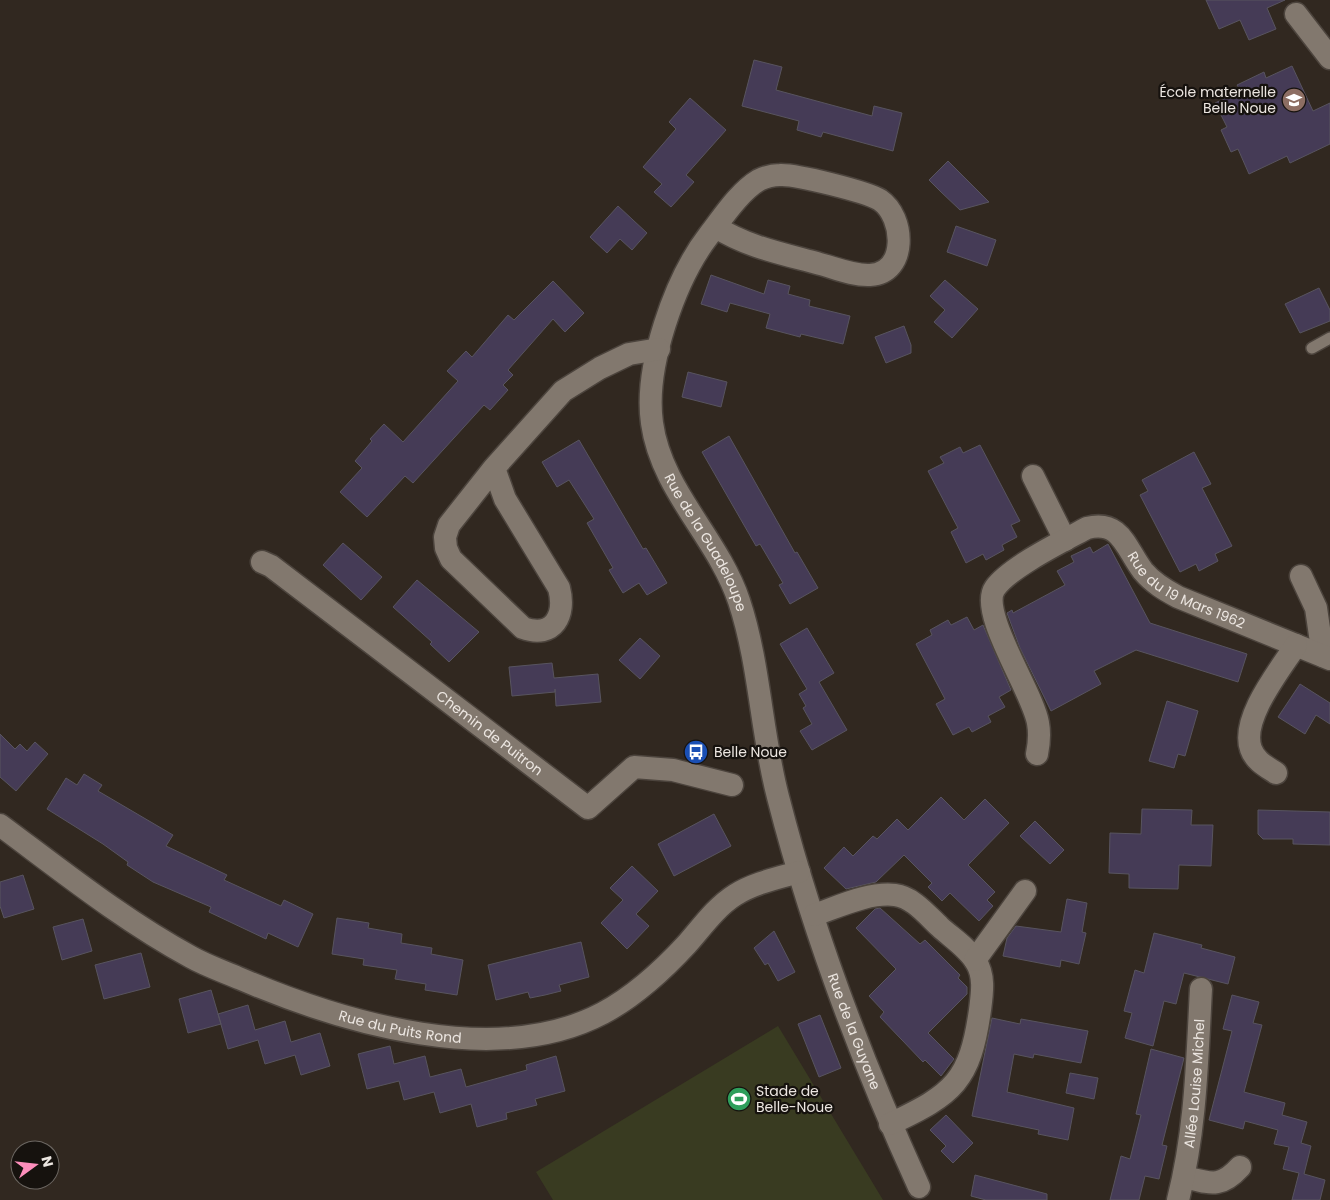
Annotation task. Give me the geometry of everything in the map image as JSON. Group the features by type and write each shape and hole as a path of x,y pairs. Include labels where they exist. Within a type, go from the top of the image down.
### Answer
{"street":[{"path":"1296,14 1330,58"},
{"name":"Rue de la Guadeloupe","path":"716,227 747,243 869,276 889,268 897,257 896,221 883,202 869,196 794,176 780,175 760,180 746,190 716,227 697,251 684,274 667,316 651,391 651,418 655,442 661,461 726,570 738,596 748,638 778,796 799,872"},
{"path":"494,468 505,499 559,588 563,603 562,612 555,624 543,631 532,631 523,628 463,573 451,559 446,548 445,537 449,524 494,468 563,391 600,368 629,354 659,349"},
{"path":"1033,476 1065,540"},
{"name":"Rue du 19 Mars 1962","path":"1037,754 1038,723 1034,707 993,618 991,597 994,589 1002,580 1087,528 1098,525 1108,527 1118,533 1144,571 1155,583 1178,597 1326,658"},
{"name":"Chemin de Puitron","path":"262,562 279,572 588,808 634,766 673,770 732,785"},
{"name":"Rue du 19 Mars 1962","path":"1301,576 1317,615 1326,658"},
{"path":"1276,773 1259,761 1252,751 1248,737 1249,726 1265,695 1296,645"},
{"name":"Rue du Puits Rond","path":"0,825 98,898 193,958 280,995 335,1014 443,1036 494,1038 538,1034 560,1029 601,1014 620,1004 669,963 710,917 735,895 750,887 799,872"},
{"name":"Rue de la Guyane","path":"799,872 860,1049 890,1124 925,1196"},
{"path":"975,960 1025,891"},
{"path":"814,915 862,899 896,895 911,901 975,960 983,990 973,1049 964,1072 944,1093 929,1105 890,1124"},
{"name":"Allée Louise Michel","path":"1178,1200 1191,1143 1196,1096 1201,989"},
{"path":"1184,1177 1213,1184 1222,1182 1240,1167"}],"lane":[{"path":"1312,348 1330,338"}],"green space":[{"name":"Stade de Belle-Noue","path":"778,1026 883,1200 553,1200 536,1172"}],"building":[{"path":"1206,0 1285,0 1267,8 1276,29 1249,40 1240,20 1219,29"},
{"path":"754,60 782,67 776,90 872,116 874,106 902,113 893,151 823,132 821,137 797,130 799,121 742,106"},
{"path":"1292,66 1313,111 1330,103 1330,144 1290,163 1287,156 1249,174 1238,149 1231,152 1221,130 1227,127 1215,103 1241,91 1237,85 1264,72 1266,78"},
{"path":"690,98 726,130 686,175 694,182 671,207 654,192 662,184 643,167 676,129 669,122"},
{"path":"948,161 989,202 960,210 929,180"},
{"path":"618,206 647,233 632,250 620,239 607,253 590,237"},
{"path":"956,226 996,240 987,266 947,252"},
{"path":"711,275 764,294 768,280 790,286 788,294 810,300 809,306 850,316 843,344 801,334 800,337 766,328 770,314 730,303 727,312 701,304"},
{"path":"945,280 978,309 952,338 934,322 945,310 930,296"},
{"path":"553,281 584,313 565,332 553,319 508,370 513,375 503,385 508,390 490,410 484,405 413,483 405,476 367,517 340,492 362,468 355,461 372,441 370,439 384,424 403,442 458,381 447,371 466,351 472,357 508,315 514,320"},
{"path":"1319,288 1330,310 1330,321 1300,333 1285,304"},
{"path":"904,326 911,345 911,353 886,363 875,337"},
{"path":"688,372 727,382 721,407 682,397"},
{"path":"729,436 795,553 797,552 818,588 790,604 779,585 783,583 760,544 756,546 702,452"},
{"path":"579,440 643,549 646,548 667,583 647,595 639,583 623,593 609,570 613,568 587,523 594,519 569,480 557,487 542,462"},
{"path":"980,445 1020,521 1011,525 1017,537 1002,545 1004,550 986,560 983,554 966,563 951,532 958,528 928,471 944,463 940,457 960,447 963,453"},
{"path":"1194,452 1211,484 1202,488 1232,546 1215,554 1218,561 1199,571 1196,564 1180,572 1140,495 1148,491 1142,480"},
{"path":"343,543 382,577 361,600 323,565"},
{"path":"1108,544 1150,623 1247,654 1238,682 1136,650 1094,671 1101,684 1051,711 1020,648 1007,613 1012,610 1013,613 1065,585 1057,571 1074,562 1071,556 1090,547 1093,553"},
{"path":"417,580 479,632 449,662 430,644 432,642 393,607"},
{"path":"967,617 974,630 983,625 1011,690 999,697 1005,707 988,716 991,722 972,732 969,727 953,735 936,704 945,699 916,644 932,635 930,630 948,620 951,625"},
{"path":"807,628 834,673 819,682 847,730 812,750 800,731 812,724 803,708 806,706 799,694 807,689 780,644"},
{"path":"640,638 660,656 640,679 619,660"},
{"path":"552,663 554,678 598,674 601,702 556,706 555,689 555,692 512,696 509,667"},
{"path":"1300,684 1330,703 1330,724 1316,715 1305,734 1278,717"},
{"path":"1167,701 1198,711 1185,756 1178,754 1174,768 1149,761"},
{"path":"0,734 15,749 20,744 27,751 35,742 48,754 16,791 0,777"},
{"path":"84,774 102,785 98,791 173,835 166,846 227,875 224,880 281,906 284,900 313,914 298,947 268,933 266,939 209,912 211,907 153,882 127,865 128,862 103,844 47,809 66,778 77,785"},
{"path":"941,797 964,820 985,799 1009,823 968,865 995,892 987,900 993,906 979,921 950,893 942,901 928,887 932,883 904,855 876,882 846,889 824,868 844,847 853,856 873,836 877,839 897,819 908,830"},
{"path":"1142,809 1192,810 1191,825 1213,825 1211,866 1179,865 1178,889 1129,888 1129,874 1109,873 1110,833 1141,834"},
{"path":"1258,810 1330,812 1330,845 1293,844 1293,839 1263,839 1258,834"},
{"path":"714,814 731,846 674,876 658,844"},
{"path":"1035,821 1064,850 1050,864 1020,836"},
{"path":"632,866 658,891 636,914 649,926 627,949 601,923 623,900 610,888"},
{"path":"23,875 34,909 4,918 0,906 0,882"},
{"path":"1067,899 1087,903 1082,932 1086,933 1079,964 1061,960 1060,967 1003,956 1007,938 1016,926 1061,932"},
{"path":"880,908 920,944 925,940 960,975 958,978 967,987 967,994 928,1033 954,1059 941,1076 925,1060 923,1062 880,1017 884,1012 869,996 896,969 856,928 875,909"},
{"path":"337,918 369,923 368,928 402,934 401,943 432,948 431,954 463,960 457,995 425,990 426,984 395,979 397,970 363,965 364,959 332,954"},
{"path":"83,919 92,951 62,960 53,927"},
{"path":"774,931 795,972 778,981 768,963 765,965 754,948"},
{"path":"1154,933 1202,945 1201,948 1235,957 1228,984 1184,973 1176,1004 1164,1001 1153,1046 1125,1038 1132,1013 1124,1011 1135,970 1144,973"},
{"path":"581,942 589,977 559,985 561,991 545,995 530,998 528,992 496,1000 488,965"},
{"path":"141,953 150,987 104,999 95,965"},
{"path":"211,990 221,1024 188,1033 179,999"},
{"path":"1232,995 1259,1002 1253,1023 1262,1025 1244,1092 1285,1103 1282,1115 1307,1122 1301,1143 1311,1146 1304,1174 1325,1180 1320,1200 1292,1200 1299,1173 1283,1169 1289,1147 1274,1144 1278,1130 1245,1121 1243,1129 1209,1120 1232,1031 1223,1029"},
{"path":"248,1005 255,1030 285,1021 291,1042 320,1033 330,1066 301,1075 295,1055 265,1064 258,1040 228,1049 218,1014"},
{"path":"820,1015 841,1068 819,1077 798,1024"},
{"path":"992,1018 1020,1024 1021,1019 1088,1031 1081,1063 1034,1054 1033,1058 1014,1054 1007,1092 1074,1108 1068,1140 1038,1134 1039,1130 972,1116"},
{"path":"390,1046 394,1064 425,1056 430,1077 461,1069 466,1087 527,1070 526,1065 556,1056 565,1091 535,1099 537,1105 506,1113 507,1119 477,1127 471,1104 440,1113 434,1092 404,1100 399,1081 367,1089 358,1054"},
{"path":"1151,1049 1184,1058 1162,1145 1167,1146 1159,1179 1145,1176 1139,1200 1110,1200 1121,1156 1130,1159 1141,1115 1136,1114"},
{"path":"1070,1073 1098,1078 1094,1099 1066,1093"},
{"path":"946,1115 973,1143 953,1163 941,1151 946,1146 930,1130"},
{"path":"975,1175 1047,1194 1047,1200 986,1200 971,1196"}],"place":[{"name":"École maternelle Belle Noue","path":"1294,100"},
{"name":"Belle Noue","path":"696,752"},
{"name":"Stade de Belle-Noue","path":"739,1099"}]}
